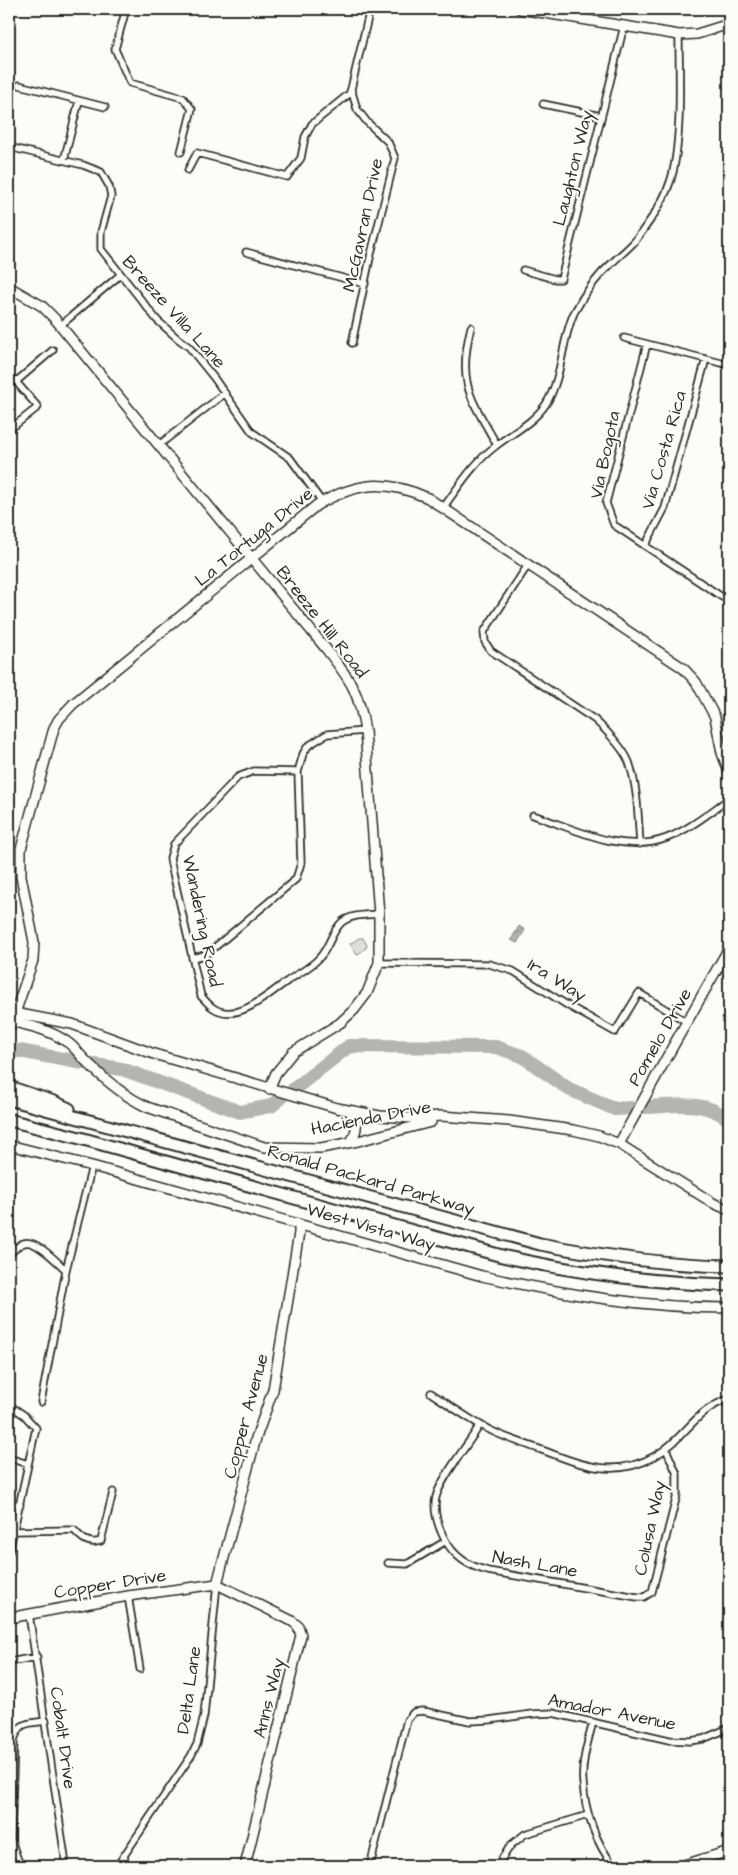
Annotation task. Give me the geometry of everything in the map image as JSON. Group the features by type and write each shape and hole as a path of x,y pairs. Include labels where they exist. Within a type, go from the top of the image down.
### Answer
{"highway":[{"path":"9,1087 54,1102 95,1122"},
{"name":"Ronald Packard Parkway","path":"9,1099 540,1244 634,1259 729,1266"},
{"path":"9,1120 62,1133 502,1256 629,1279 729,1285"},
{"path":"9,1126 62,1133"}],"street":[{"path":"126,9 115,49 130,83 183,98 192,109 180,152"},
{"path":"188,170 197,153 287,177 302,158 305,137 312,124 349,94 370,9"},
{"path":"520,9 679,36 697,34 729,24"},
{"name":"Laughton Way","path":"523,270 561,279 624,26"},
{"path":"443,508 474,465 497,445 517,432 546,404 554,386 577,308 589,287 612,262 629,248 652,219 664,195 672,173 677,144 679,36"},
{"path":"19,85 105,107"},
{"name":"McGavran Drive","path":"351,89 357,109 388,142 395,158 352,343"},
{"path":"64,160 79,101"},
{"path":"543,104 601,116"},
{"name":"Breeze Villa Lane","path":"9,148 64,160 101,172 109,186 111,196 101,232 100,248 157,320 189,347 252,432 290,458 322,502"},
{"path":"246,252 365,284"},
{"path":"61,325 120,275"},
{"name":"Breeze Hill Road","path":"9,286 42,306 61,325 348,676 356,690 362,710 365,731 379,914 379,963 367,994 354,1010 340,1023 293,1052 276,1073 269,1088"},
{"path":"471,327 465,361 467,383 476,407 497,445"},
{"path":"624,338 729,366"},
{"name":"Via Bogota","path":"647,344 606,503 614,526 722,597 729,599"},
{"path":"9,379 18,380 53,350"},
{"name":"Via Costa Rica","path":"645,546 665,508 706,359"},
{"path":"9,430 38,407 17,383 18,380"},
{"path":"159,445 224,393"},
{"name":"La Tortuga Drive","path":"11,1017 33,960 34,942 21,876 21,849 54,728 59,719 73,704 322,502 335,494 352,488 366,485 387,485 411,490 428,498 683,668 696,682 715,717 722,753 729,772"},
{"path":"528,565 484,632 485,642 491,651 595,720 606,730 629,761 636,788 640,844"},
{"path":"192,958 208,953 296,879 301,863 298,772 303,754 308,746 316,739 327,734 365,731"},
{"name":"Wandering Road","path":"298,772 254,771 238,777 174,844 170,858 171,864 201,996 219,1011 233,1012 251,1007 320,958 329,944 331,934 344,921 358,915 379,914"},
{"path":"533,815 609,840 625,844 640,844 666,838 685,829 729,799"},
{"name":"Pomelo Drive","path":"619,1144 729,948"},
{"name":"Ira Way","path":"379,963 489,964 499,966 513,971 615,1032 639,993 687,1022"},
{"name":"Hacienda Drive","path":"11,1017 72,1024 154,1054 348,1110 380,1116 411,1118 441,1116 510,1121 573,1130 619,1144 713,1204 729,1210"},
{"name":"Hacienda Drive","path":"11,1017 55,1035 69,1043 114,1088 130,1099 147,1107 264,1147 321,1148 420,1124 474,1118"},
{"path":"348,1110 357,1123 355,1135 351,1142"},
{"name":"West Vista Way","path":"9,1145 92,1166 482,1276 539,1289 596,1298 672,1306 729,1308"},
{"path":"41,1402 66,1270 92,1166"},
{"name":"Copper Avenue","path":"217,1584 256,1438 273,1390 299,1224"},
{"path":"9,1255 22,1243 26,1242 37,1245 66,1270"},
{"path":"431,1393 494,1432 580,1465 594,1468 624,1468 642,1463 676,1441 702,1412 729,1399"},
{"path":"9,1405 24,1415 36,1428 9,1552"},
{"name":"Nash Lane","path":"480,1425 441,1485 436,1497 435,1510 438,1523 453,1552 465,1563 482,1570 629,1596"},
{"name":"Colusa Way","path":"629,1596 644,1596 652,1592 655,1582 678,1485 674,1465 666,1449"},
{"path":"9,1458 28,1464"},
{"path":"14,1531 74,1530 83,1540 95,1543 101,1541 113,1492"},
{"path":"9,1503 20,1505"},
{"path":"388,1563 407,1564 446,1541"},
{"name":"Copper Drive","path":"9,1618 128,1596 217,1584"},
{"name":"Delta Lane","path":"117,1866 191,1756 197,1744 204,1716 217,1584"},
{"name":"Anns Way","path":"217,1584 292,1621 298,1626 301,1635 245,1866"},
{"path":"128,1596 140,1670"},
{"name":"Cobalt Drive","path":"29,1614 46,1721 65,1858 64,1866"},
{"path":"9,1662 36,1657"},
{"name":"Amador Avenue","path":"370,1866 406,1720 414,1712 424,1710 470,1721 553,1713 669,1740 703,1739 729,1728"},
{"path":"20,1866 10,1840 14,1740 18,1729 25,1724 46,1721"},
{"path":"593,1722 586,1749 582,1782 588,1815 597,1838 614,1866"},
{"path":"497,1866 511,1845 525,1834 588,1815"},
{"path":"681,1866 729,1851"},
{"path":"124,1856 127,1866"}],"shaded area":[{"path":"359,938 363,938 367,945 357,955 350,944"}],"water":[{"path":"519,926 525,930 517,943 511,940"}],"waterway":[{"path":"294,1089 349,1046 496,1047 522,1056 569,1089 615,1109 631,1108"},
{"path":"9,1049 83,1063"},
{"path":"95,1065 122,1069 240,1112 271,1106 281,1098"},
{"path":"645,1107 699,1106 719,1113 729,1119"}]}
